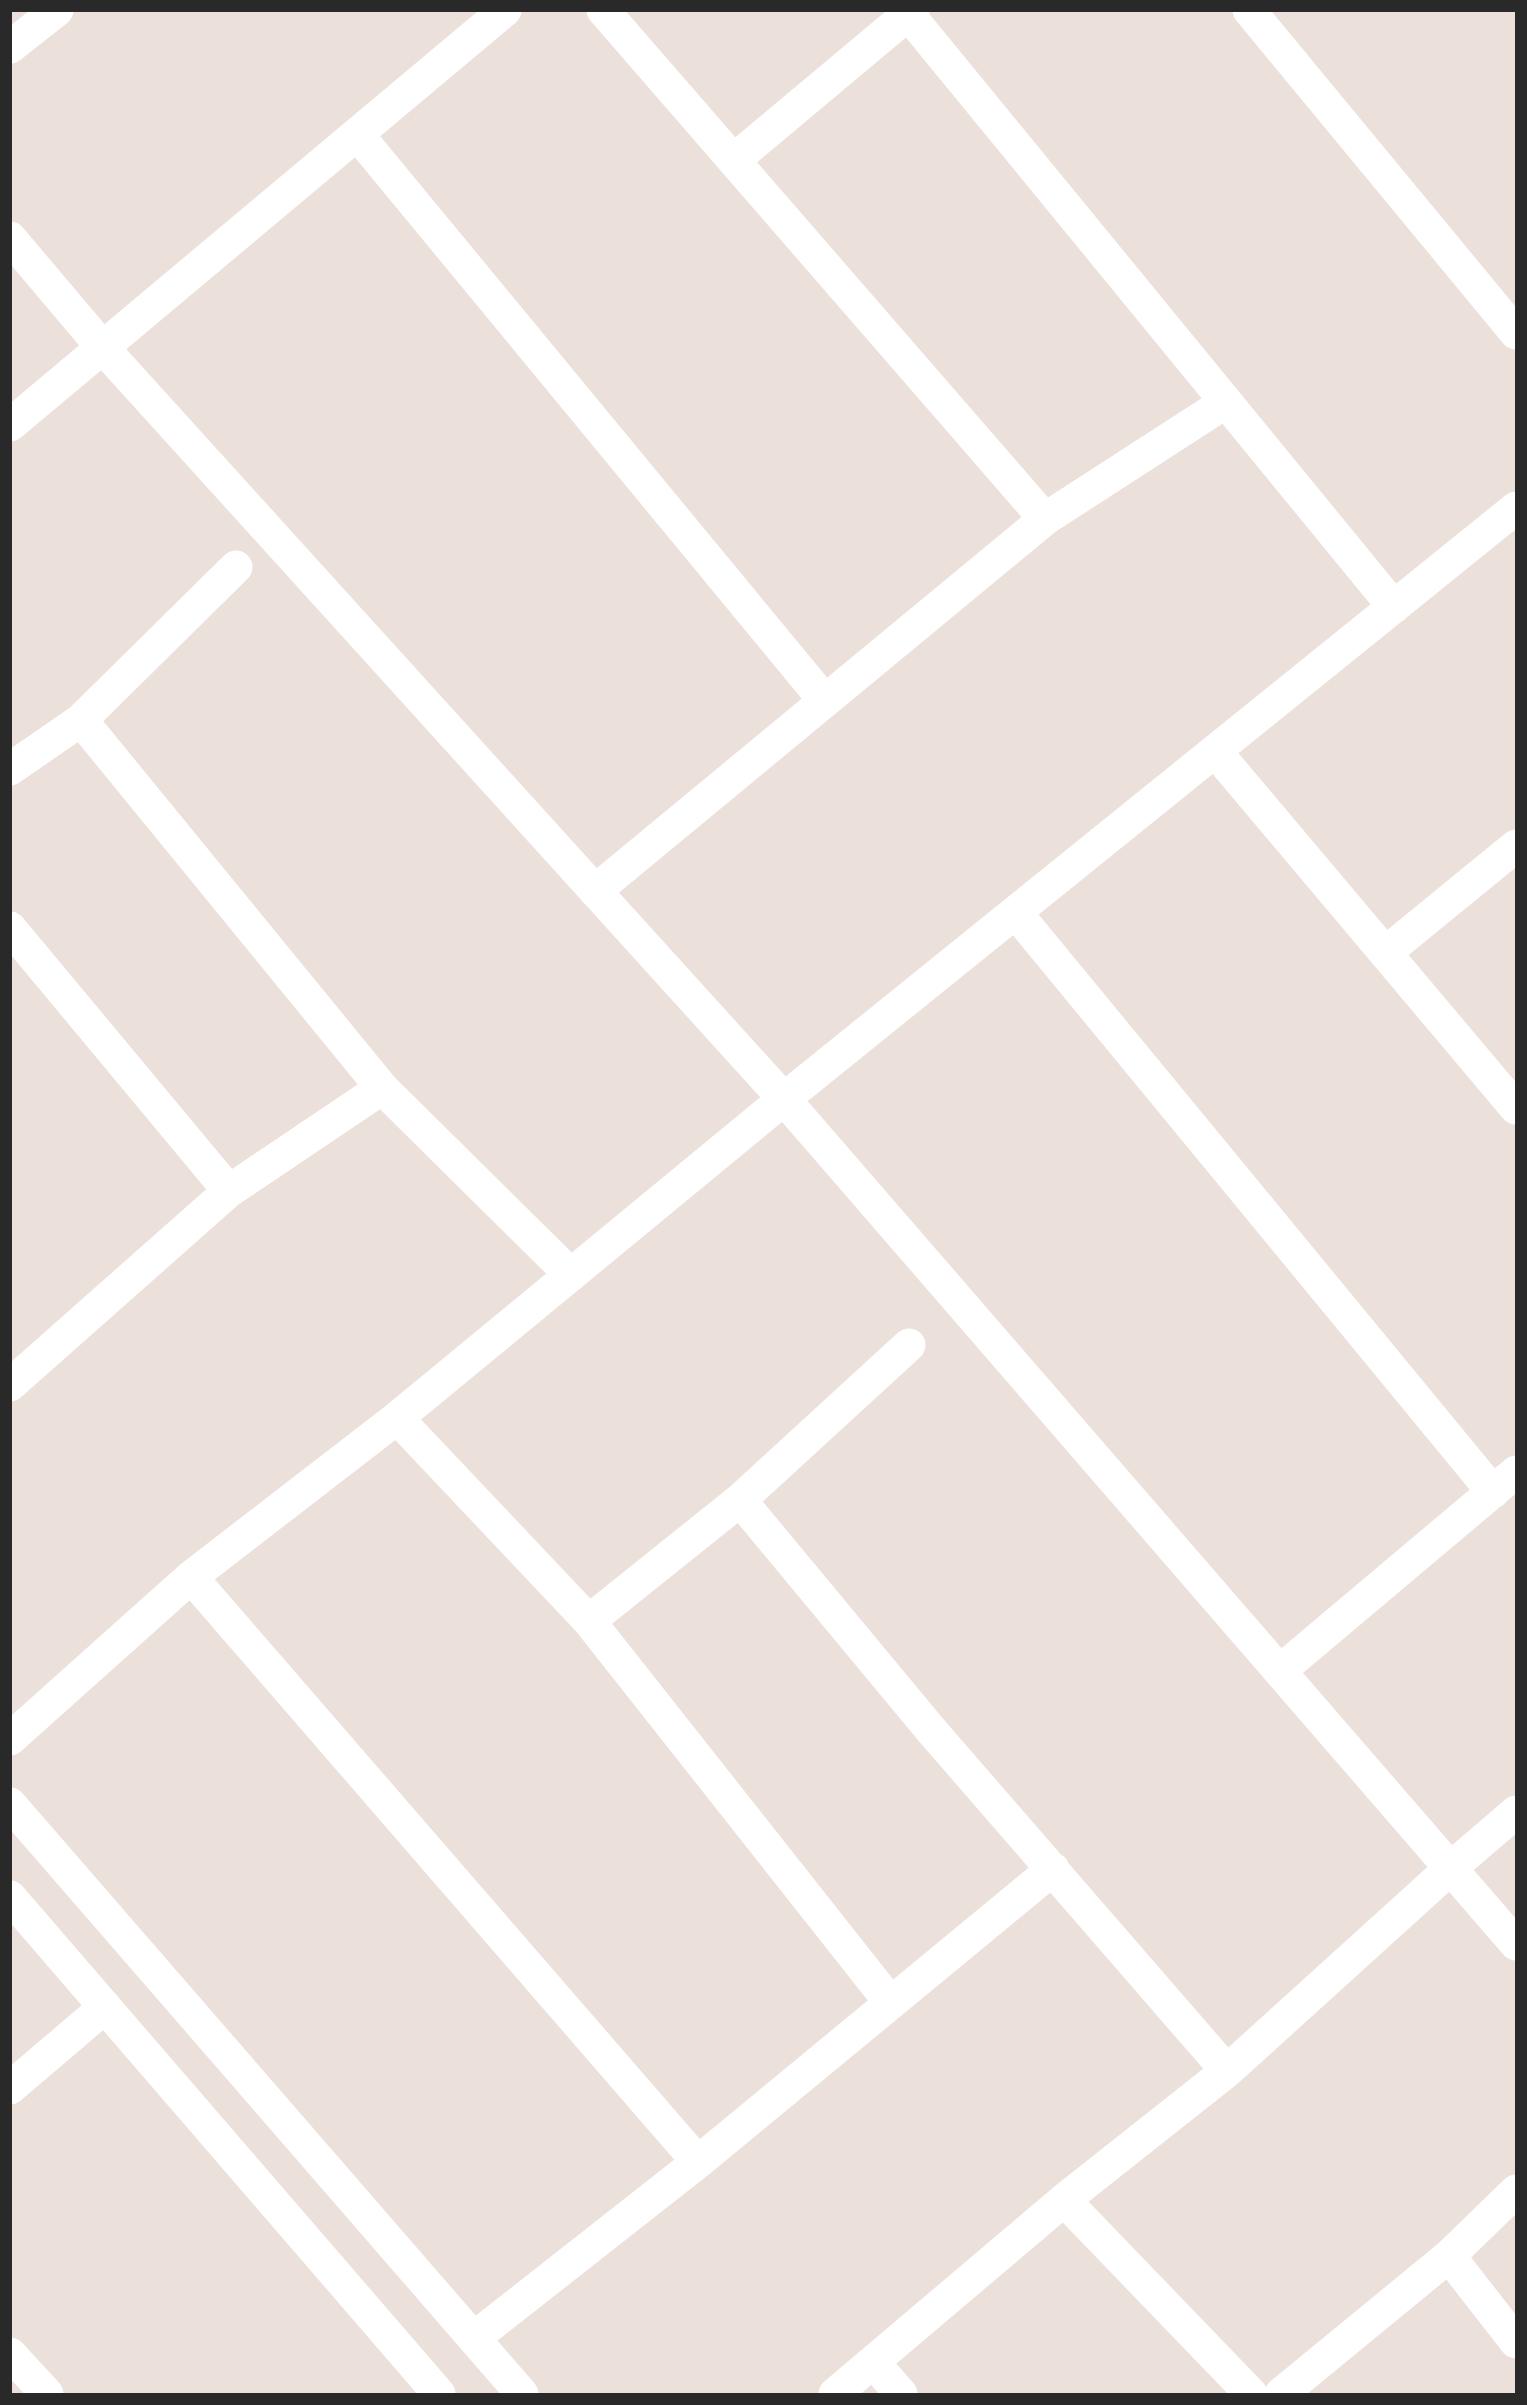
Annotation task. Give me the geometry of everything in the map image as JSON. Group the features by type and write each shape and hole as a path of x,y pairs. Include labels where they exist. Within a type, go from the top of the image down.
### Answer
{"street":[{"path":"10,47 57,10"},
{"path":"10,425 505,10"},
{"path":"603,10 1045,519"},
{"path":"1249,10 1516,333"},
{"path":"734,160 911,12 1394,607"},
{"path":"357,134 825,701"},
{"path":"10,238 103,348 784,1099 1452,1867 1516,1944"},
{"path":"595,891 1045,519 1226,402"},
{"path":"10,1739 191,1577 397,1418 784,1099 1516,508"},
{"path":"10,769 81,720 236,567"},
{"path":"81,720 382,1088 571,1275"},
{"path":"1215,752 1516,1108"},
{"path":"1385,953 1516,846"},
{"path":"1016,913 1505,1482 1281,1670"},
{"path":"10,928 229,1191"},
{"path":"10,1385 229,1191 382,1088"},
{"path":"589,1621 740,1500 909,1345"},
{"path":"397,1418 589,1621 890,2002"},
{"path":"740,1500 931,1730 1227,2071"},
{"path":"191,1577 698,2162"},
{"path":"10,1804 522,2394"},
{"path":"835,2394 1064,2200 1227,2071 1516,1812"},
{"path":"474,2338 698,2162 1053,1869"},
{"path":"10,1897 440,2394"},
{"path":"10,2088 105,2007"},
{"path":"1281,2394 1449,2256 1516,2191"},
{"path":"1064,2200 1251,2394"},
{"path":"1449,2256 1516,2342"},
{"path":"10,2355 47,2394"},
{"path":"874,2363 901,2394"}]}
